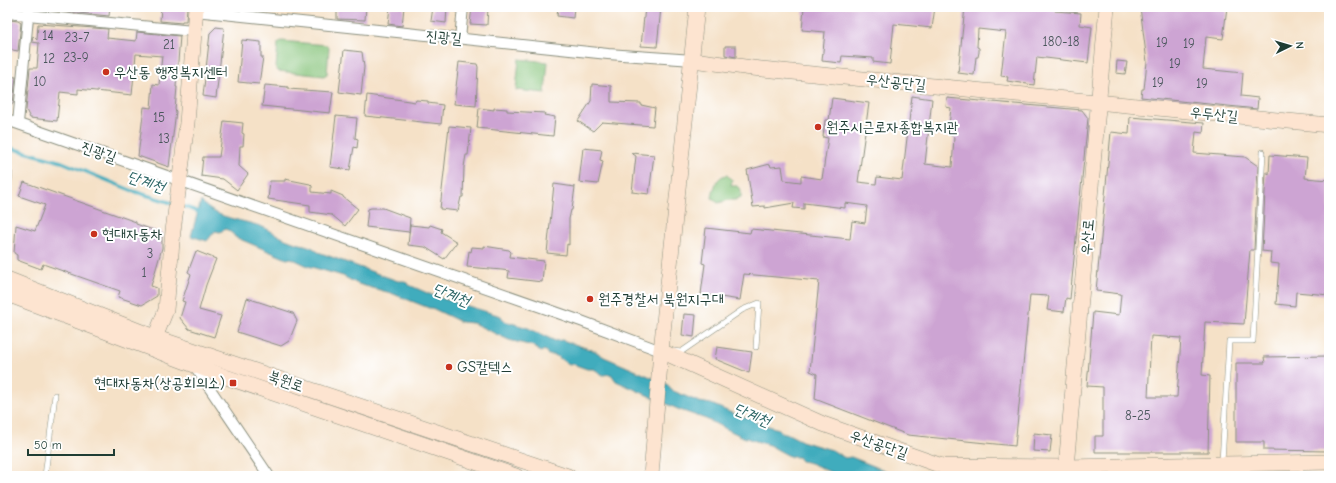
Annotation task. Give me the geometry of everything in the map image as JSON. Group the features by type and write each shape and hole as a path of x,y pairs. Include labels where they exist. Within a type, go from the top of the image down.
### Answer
{"street":[{"path":"460,39 463,7"},
{"path":"651,476 661,351 697,7"},
{"name":"우산로","path":"1066,467 1107,7"},
{"name":"진광길","path":"152,343 166,310 173,231 187,123 195,9 460,39 608,54 692,60"},
{"path":"18,124 29,11"},
{"path":"7,13 29,11 193,31"},
{"name":"우산공단길","path":"692,60 1099,102"},
{"name":"우두산길","path":"1099,102 1329,125"},
{"name":"진광길","path":"7,120 179,182"},
{"path":"179,182 661,351"},
{"name":"북원로","path":"7,279 152,343 194,365 516,476"},
{"name":"북원로","path":"7,294 152,343 568,476"},
{"name":"우산공단길","path":"661,351 823,424 942,466 1066,467 1329,462"},
{"path":"194,365 269,476"}],"lane":[{"path":"1222,465 1228,341 1253,342 1263,152"},
{"path":"7,198 10,174"},
{"path":"661,351 681,352 742,310 759,303 756,347"},
{"path":"45,476 55,395"}],"green space":[{"path":"281,41 327,45 329,48 327,74 324,76 278,71 276,68 278,43"},
{"path":"519,59 548,62 545,93 516,90"},
{"path":"727,175 732,180 731,186 737,186 741,190 741,197 735,200 718,203 712,198 715,187 720,178"}],"water":[{"path":"201,201 214,212 222,216 265,228 286,239 310,247 318,252 398,281 405,281 409,285 434,296 501,316 504,321 528,328 555,341 562,340 595,351 604,357 667,384 671,390 699,402 711,404 741,417 750,418 757,423 779,429 782,433 786,433 804,442 832,450 845,458 851,457 886,471 910,476 863,477 845,476 832,473 810,463 801,461 798,457 791,457 769,445 743,437 706,419 680,410 616,381 611,374 603,375 594,369 587,369 573,364 569,365 555,355 548,355 545,350 540,352 533,346 509,340 473,323 461,322 432,308 391,293 358,284 343,276 308,266 291,258 287,259 235,237 226,229 220,232 215,231 207,241 191,236"}],"building":[{"path":"69,7 110,7 109,16 69,12"},
{"path":"161,7 187,7 186,21 182,21 182,23 160,21"},
{"path":"337,7 366,7 365,20 337,19"},
{"path":"390,7 404,7 402,26 388,24"},
{"path":"433,7 447,7 446,23 431,21"},
{"path":"472,7 488,7 487,25 470,24"},
{"path":"558,7 574,7 573,18 557,16"},
{"path":"645,7 661,7 657,47 641,46"},
{"path":"804,7 935,7 932,28 894,24 890,64 873,62 873,58 842,56 841,63 822,61 825,32 802,30"},
{"path":"965,7 1055,7 1055,11 1081,13 1080,25 1092,27 1088,63 1037,57 1034,85 1007,81 1008,77 1001,76 1006,32 978,29 977,47 979,48 979,52 978,57 976,57 974,75 958,73"},
{"path":"1140,7 1227,7 1223,39 1206,37 1203,69 1243,73 1241,96 1258,98 1257,109 1141,97 1142,89 1144,89 1147,62"},
{"path":"10,20 21,23 18,51 7,49"},
{"path":"38,24 108,29 107,38 136,41 137,32 180,36 176,87 176,111 169,167 138,156 144,107 151,108 153,84 159,85 162,56 136,54 132,95 78,89 78,94 60,92 57,121 30,118 26,110 30,68 37,68 39,43 32,42 33,36 37,40"},
{"path":"216,27 224,28 216,98 203,96 210,33"},
{"path":"242,40 261,42 261,57 263,57 259,84 238,82"},
{"path":"725,46 736,46 736,57 725,55"},
{"path":"344,50 362,52 364,67 361,95 339,92"},
{"path":"1117,61 1127,62 1125,74 1116,73"},
{"path":"459,62 477,64 476,106 454,104"},
{"path":"7,76 16,77 13,104 7,106"},
{"path":"592,84 611,86 611,102 641,103 641,105 655,108 653,126 602,122 593,131 578,121 591,101"},
{"path":"265,85 288,87 288,89 333,92 330,113 262,106"},
{"path":"367,95 415,102 416,100 428,101 428,103 443,105 441,124 365,116"},
{"path":"912,96 932,99 925,164 952,167 954,137 948,134 951,108 946,107 947,98 1082,110 1088,118 1070,299 1066,298 1064,312 1047,310 1049,296 1030,295 1015,446 908,435 815,399 817,374 810,371 819,281 744,274 740,300 701,294 705,264 702,263 706,228 750,233 751,229 850,239 852,221 865,223 867,206 845,203 845,208 804,203 804,209 793,208 794,203 765,208 765,206 753,207 747,170 770,164 771,167 782,166 784,180 801,182 801,176 822,179 828,138 823,137 825,120 829,120 832,98 869,103 858,182 876,184 877,177 902,180"},
{"path":"479,108 545,113 544,115 555,117 553,136 477,128"},
{"path":"336,116 357,118 355,138 358,139 357,148 354,147 350,170 330,167"},
{"path":"1130,117 1204,123 1203,133 1196,132 1194,153 1245,157 1258,166 1254,250 1250,250 1244,324 1205,322 1202,375 1210,376 1208,452 1095,452 1095,436 1103,436 1103,387 1087,386 1093,312 1119,315 1121,294 1096,291 1111,132 1129,134","holes":["1151,336 1181,338 1177,397 1148,397"]},
{"path":"224,121 243,123 243,146 240,146 239,166 248,174 237,190 223,179 201,176 203,157 219,157"},
{"path":"449,126 471,128 468,155 466,155 464,167 463,197 461,197 458,211 440,209"},
{"path":"583,148 602,150 600,160 603,161 598,184 579,182"},
{"path":"631,153 654,155 649,194 632,192 636,156"},
{"path":"1270,155 1307,158 1305,178 1329,180 1329,295 1296,292 1295,306 1276,304 1279,264 1270,263 1271,252 1262,251 1266,172 1269,174"},
{"path":"285,179 310,184 312,186 312,192 331,194 331,191 343,196 358,209 345,226 332,215 310,212 310,205 268,199 270,181 285,181"},
{"path":"24,182 136,222 136,224 162,233 162,248 151,286 157,288 157,296 142,305 118,297 120,291 43,264 41,269 17,260 17,255 14,253 16,225 35,231 45,205 19,196"},
{"path":"554,184 575,187 572,210 569,219 569,245 567,244 566,255 547,253"},
{"path":"383,208 410,218 409,232 366,227 368,209"},
{"path":"410,225 429,227 430,225 442,229 441,232 457,242 444,259 425,247 408,245"},
{"path":"484,246 509,250 511,252 510,257 544,261 542,282 508,278 509,271 467,267 469,251 471,252 472,247 484,248"},
{"path":"196,251 216,259 206,285 199,310 221,316 214,337 189,329 180,318 185,302 182,301 191,274 188,272"},
{"path":"247,298 293,313 297,321 289,341 281,346 237,332"},
{"path":"684,314 696,315 694,337 682,335"},
{"path":"717,347 752,352 749,373 715,359"},
{"path":"1329,356 1329,451 1264,450 1264,442 1236,442 1236,363 1265,363 1264,357"},
{"path":"1034,433 1052,435 1050,452 1033,451"}],"waterway":[{"name":"단계천","path":"7,147 62,162 133,191 172,203"},
{"name":"단계천","path":"180,205 201,213"}],"place":[{"name":"우산동 행정복지센터","path":"106,72"},
{"name":"원주시근로자종합복지관","path":"818,127"},
{"name":"현대자동차","path":"94,234"},
{"name":"원주경찰서 북원지구대","path":"590,299"},
{"name":"GS칼텍스","path":"449,367"},
{"name":"현대자동차(상공회의소)","path":"233,383"}]}
